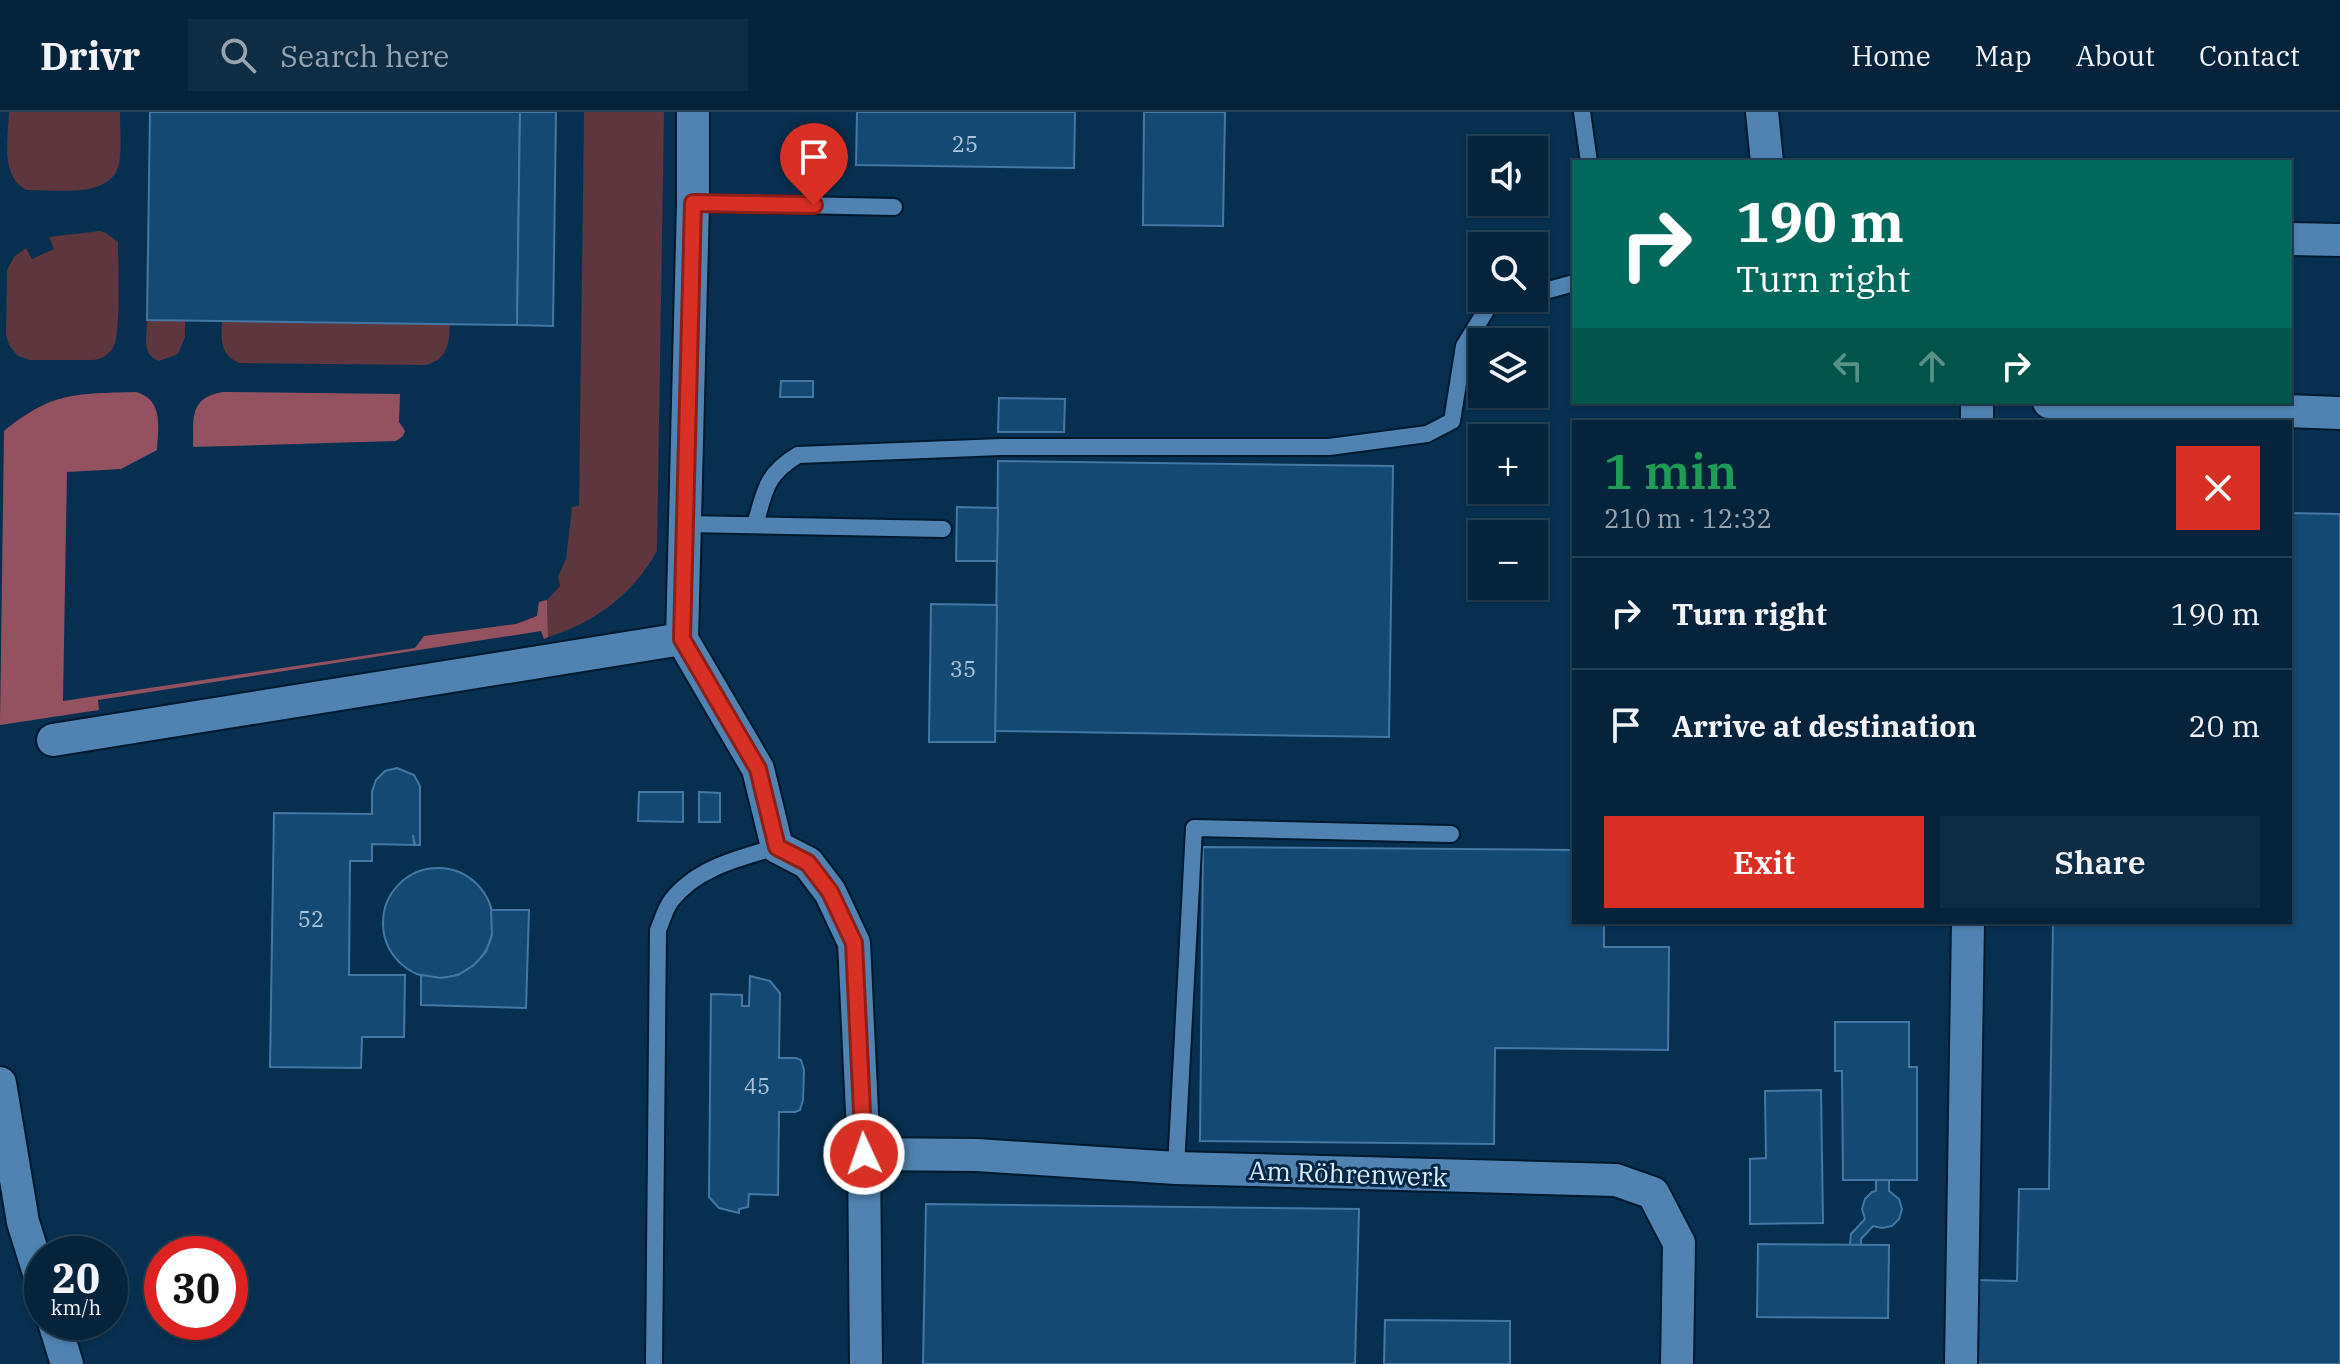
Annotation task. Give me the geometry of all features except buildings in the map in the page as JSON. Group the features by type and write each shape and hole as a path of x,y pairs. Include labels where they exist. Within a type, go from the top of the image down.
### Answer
{"street":[{"path":"693,112 682,639 758,769 777,847 808,863 830,892 854,943 864,1154 866,1364"},
{"path":"1762,112 1767,160"},
{"path":"2292,239 2340,240"},
{"path":"2080,404 2265,416 2340,413"},
{"path":"53,740 682,639"},
{"path":"1961,1364 1968,924"},
{"path":"0,1083 11,1227 24,1250"},
{"name":"Am Röhrenwerk","path":"864,1154 977,1155 1176,1168 1616,1180 1653,1193 1679,1243 1677,1364"},
{"path":"60,1340 67,1364"}],"lane":[{"path":"1582,112 1589,160"},
{"path":"693,203 894,207"},
{"path":"1548,290 1572,284"},
{"path":"755,525 765,489 780,466 798,455 1001,447 1329,447 1427,434 1452,421 1464,346 1485,312"},
{"path":"685,524 943,529"},
{"path":"1176,1168 1194,828 1451,834"},
{"path":"654,1364 658,930 670,902 696,876 740,857 777,847"}],"shaded area":[{"path":"9,112 120,112 120,158 114,175 94,188 27,190 18,184 9,167"},
{"path":"584,112 664,112 657,551 636,581 611,605 581,624 548,637 547,600 560,586 558,577 566,559 572,507 579,506"},
{"path":"100,231 118,242 118,326 114,346 105,356 93,360 30,360 18,356 6,335 7,270 14,257 26,248 32,259 54,249 49,237"},
{"path":"147,320 185,321 185,337 178,354 159,361 153,358 146,344"},
{"path":"222,321 450,324 446,350 439,359 426,365 239,363 225,351"},
{"path":"136,392 151,401 155,408 157,450 121,469 67,472 63,701 415,648 424,636 516,624 537,616 539,602 547,600 548,637 544,639 541,631 98,700 99,710 0,725 4,431 37,408 66,397"},
{"path":"223,392 400,394 399,422 405,431 396,441 193,447 198,405 204,399"}],"route":[{"path":"814,205 693,203 682,639 758,769 777,847 808,863 830,892 854,943 864,1154"}]}
